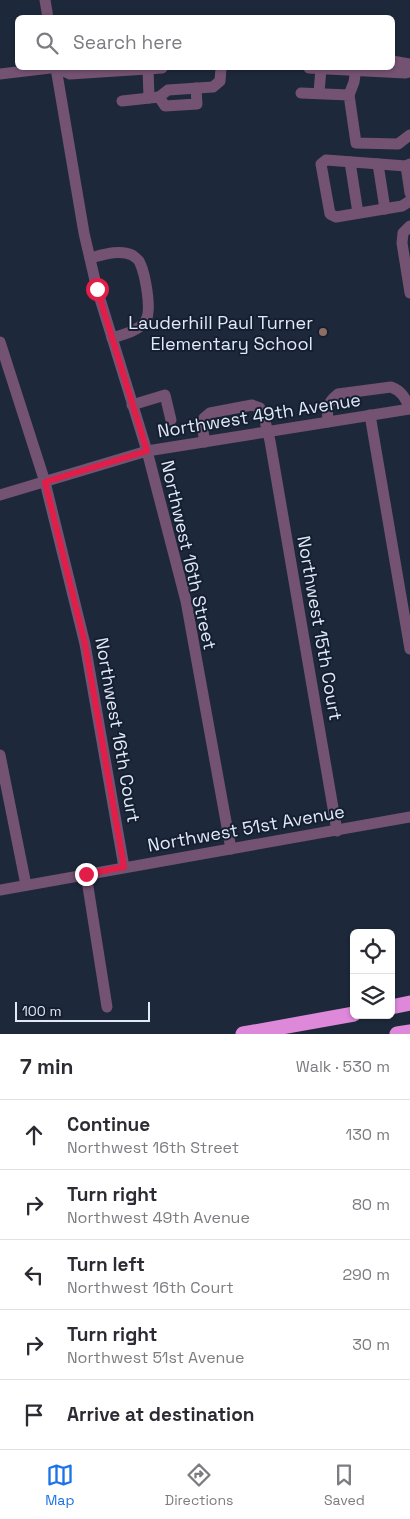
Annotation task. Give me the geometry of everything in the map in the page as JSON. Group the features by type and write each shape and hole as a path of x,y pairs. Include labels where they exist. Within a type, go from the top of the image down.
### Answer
{"highway":[{"path":"395,1006 410,1003"},
{"path":"243,1034 350,1015"},
{"path":"397,1034 410,1032"}],"street":[{"path":"395,62 410,64"},
{"path":"0,74 33,70"},
{"name":"Northwest 16th Street","path":"57,70 90,258 112,338 147,451 186,601 231,849"},
{"path":"61,70 70,74 122,70"},
{"path":"148,70 154,98"},
{"path":"122,100 154,98 168,90 213,87 220,81 221,70"},
{"path":"319,93 321,70"},
{"path":"356,70 349,95 356,143 398,144 410,135"},
{"path":"368,70 410,72"},
{"path":"301,93 349,95"},
{"path":"410,193 408,165 326,160 321,164 330,214 336,217 402,206 410,201"},
{"path":"350,162 358,214"},
{"path":"378,164 385,209"},
{"path":"410,226 403,232 402,243 410,293"},
{"path":"90,258 120,252 134,256 140,262 149,304 149,313 141,326 133,331 112,338"},
{"name":"Northwest 16th Court","path":"0,342 45,482 85,644 124,867"},
{"path":"328,422 327,408 338,394 391,387 399,390 410,408"},
{"path":"132,405 165,395 171,420"},
{"name":"Northwest 15th Court","path":"205,442 202,426 204,418 210,413 252,405 260,408 269,432 337,831"},
{"name":"Northwest 49th Avenue","path":"0,495 147,451 410,408"},
{"path":"370,415 410,650"},
{"path":"0,755 26,885"},
{"name":"Northwest 51st Avenue","path":"0,890 410,817"},
{"path":"86,874 107,1007"}],"place":[{"name":"Lauderhill Paul Turner Elementary School","path":"323,332"}],"route":[{"path":"86,874 124,867 85,644 45,482 147,451 97,289"}]}
